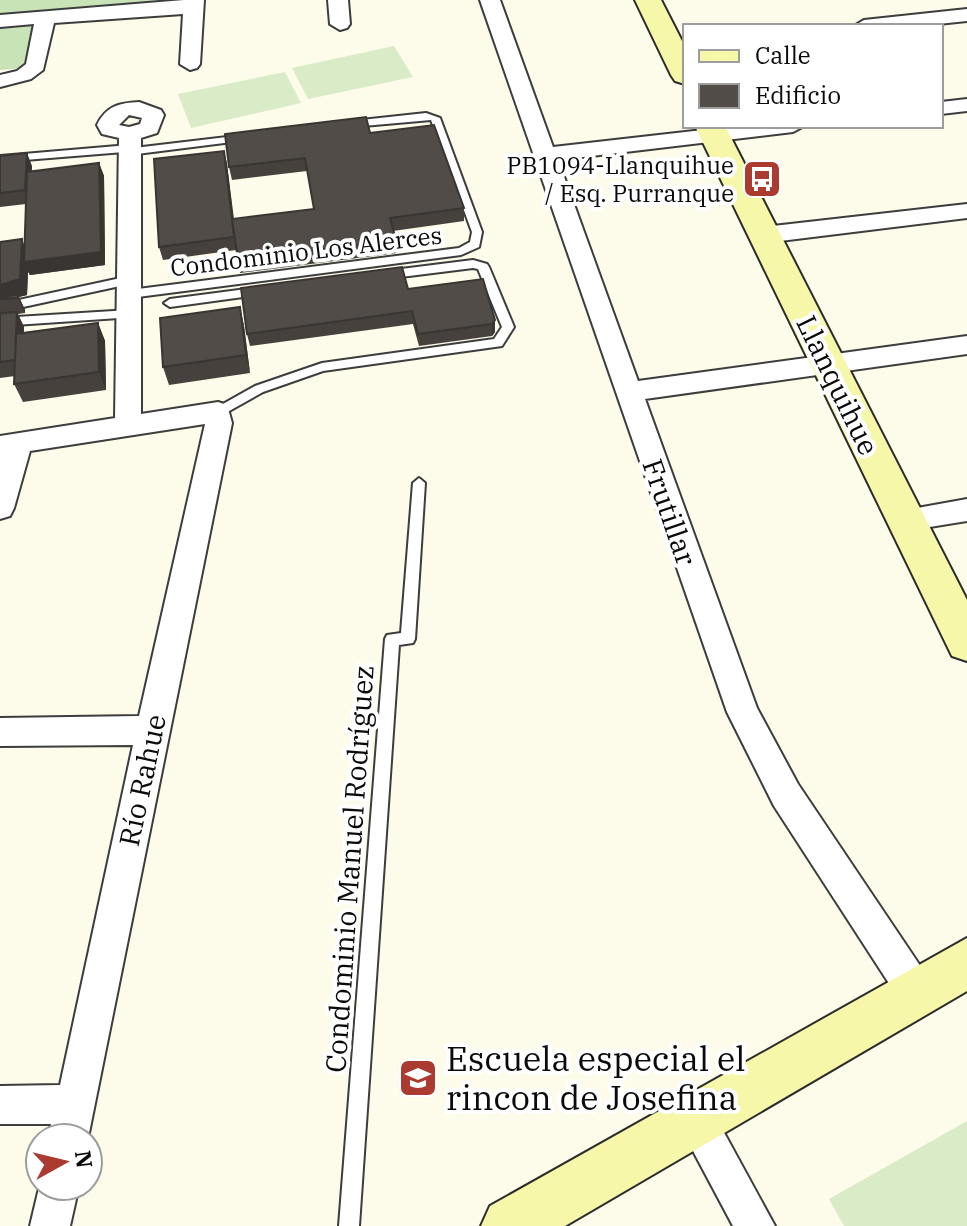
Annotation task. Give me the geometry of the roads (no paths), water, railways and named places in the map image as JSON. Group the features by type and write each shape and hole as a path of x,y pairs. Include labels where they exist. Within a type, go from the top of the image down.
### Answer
{"street":[{"path":"338,0 340,24"},
{"name":"Frutillar","path":"490,0 743,712 794,808 951,980"},
{"path":"648,0 678,46 683,67"},
{"path":"0,21 194,4 190,64"},
{"path":"883,24 967,15"},
{"path":"0,81 24,75 36,66 45,18"},
{"path":"943,108 967,105"},
{"path":"546,155 713,131 761,128"},
{"name":"Llanquihue","path":"713,131 967,643"},
{"path":"128,427 129,145"},
{"path":"764,235 967,211"},
{"path":"628,392 967,345"},
{"path":"0,508 9,445 128,427 219,418"},
{"name":"Río Rahue","path":"72,1121 219,418"},
{"path":"905,520 967,510"},
{"path":"0,732 152,730"},
{"path":"510,1226 695,1119 951,980"},
{"path":"0,1105 72,1121"},
{"path":"695,1119 755,1226"},
{"path":"50,1226 55,1202"}],"lane":[{"name":"Condominio Los Alerces","path":"130,296 461,251 475,244 477,232 435,118 416,116 340,126"},
{"path":"0,159 129,145 250,137"},
{"path":"219,418 259,389 322,367 498,343 508,327 483,267 462,265 370,277"},
{"path":"170,303 277,289"},
{"path":"0,308 130,296"},
{"path":"0,322 130,296"},
{"name":"Condominio Manuel Rodríguez","path":"349,1226 392,639 408,639 419,483"}],"place":[{"name":"PB1094-Llanquihue / Esq. Purranque","path":"762,179"},
{"name":"Escuela especial el rincon de Josefina","path":"418,1078"}]}
